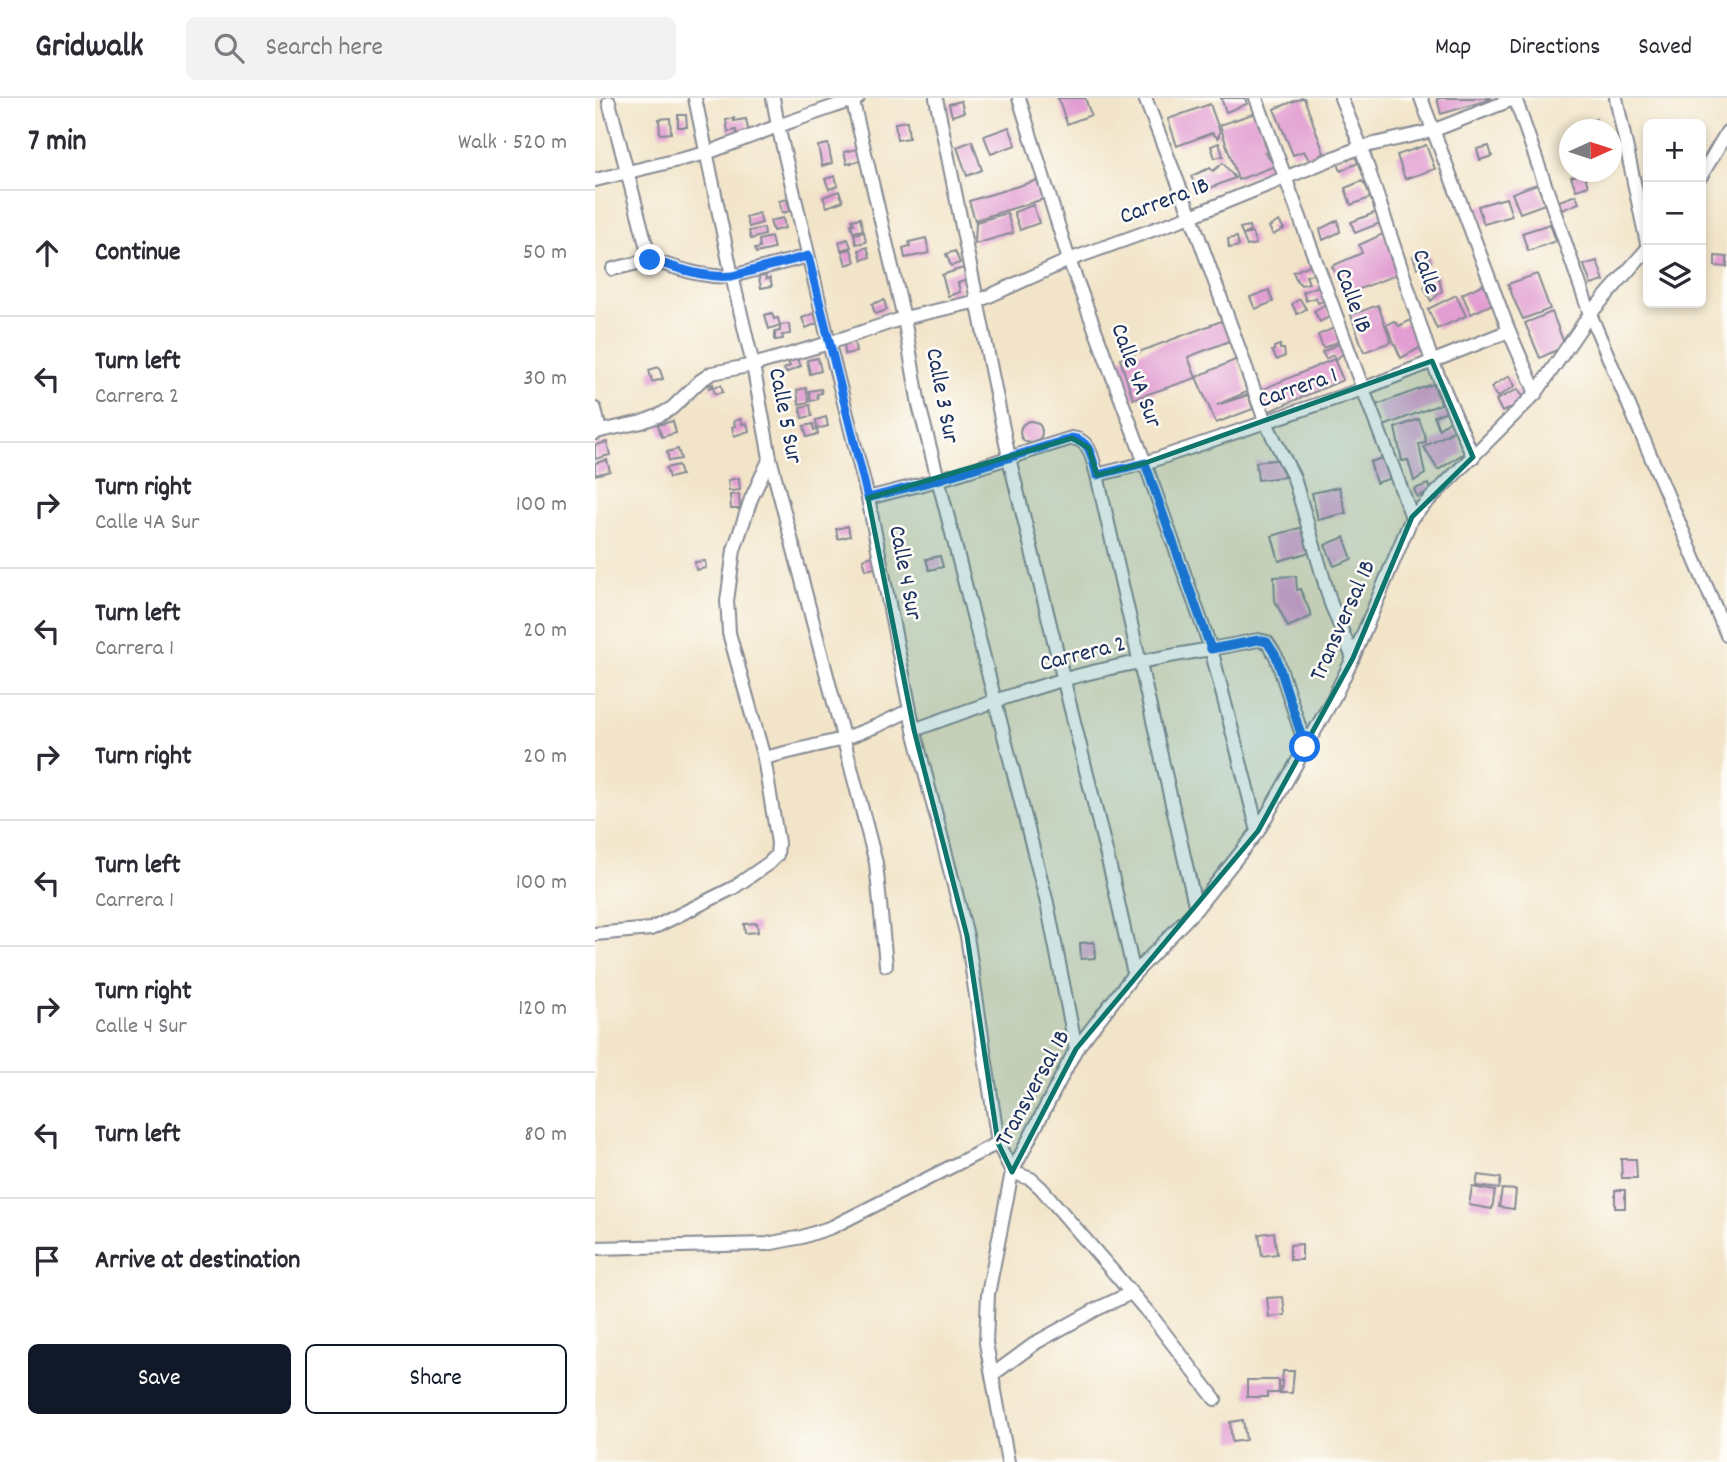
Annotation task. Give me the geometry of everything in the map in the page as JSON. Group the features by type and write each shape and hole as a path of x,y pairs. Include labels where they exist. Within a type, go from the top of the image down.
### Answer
{"street":[{"name":"Calle 5 Sur","path":"695,98 753,365 770,458 876,863 886,965"},
{"name":"Calle 4 Sur","path":"773,98 808,256 868,498 914,730 967,936 998,1143 1012,1171"},
{"path":"936,98 1009,458 1134,974"},
{"name":"Calle 4A Sur","path":"1019,98 1069,260 1211,649 1258,831"},
{"path":"1145,98 1266,423 1294,478 1331,604 1353,658"},
{"name":"Calle 1B","path":"1256,98 1412,517"},
{"name":"Calle","path":"1341,98 1361,147 1432,361 1473,457"},
{"path":"1421,98 1509,331 1536,393"},
{"path":"1515,98 1590,314 1727,635"},
{"name":"Carrera 1B","path":"598,432 660,415 712,373 753,365 904,318 978,301 1069,260 1191,216 1361,147 1432,131 1515,98"},
{"path":"1616,98 1647,245"},
{"path":"595,180 707,153 854,99"},
{"name":"Calle 3 Sur","path":"854,99 904,318 919,405 1047,903 1076,1049"},
{"path":"609,102 650,260"},
{"path":"1706,168 1727,132"},
{"name":"Transversal 1B","path":"1008,1462 986,1343 988,1294 1012,1171 1076,1049 1134,974 1196,909 1258,831 1353,658 1412,517 1536,393 1590,314 1643,254"},
{"path":"613,270 650,260 720,277 808,256"},
{"name":"Carrera 1","path":"1097,475 1145,463 1266,423 1363,389 1509,331"},
{"path":"595,409 598,432"},
{"path":"868,498 937,480 1072,438 1085,442 1097,475 1196,909"},
{"path":"595,934 651,929 733,888 777,855 778,843 764,758 729,633 727,601 734,550 751,499 770,458"},
{"name":"Carrera 2","path":"914,730 1064,680 1139,662 1258,640 1267,642 1276,656 1305,747"},
{"path":"764,758 843,739 910,710"},
{"path":"595,1248 767,1244 802,1237 832,1227 998,1143"},
{"path":"1012,1171 1041,1188 1152,1317 1215,1399"},
{"path":"992,1375 1037,1342 1097,1308 1131,1293"}],"highlighted area":[{"path":"1432,361 1473,457 1412,517 1353,658 1258,831 1076,1049 1012,1172 998,1143 967,936 914,730 868,498 1072,438 1089,448 1097,475 1145,463"}],"building":[{"path":"1058,98 1085,98 1091,115 1067,124"},
{"path":"1221,98 1245,98 1247,104 1226,112"},
{"path":"1302,98 1324,153 1310,162 1304,151 1293,155 1274,109"},
{"path":"1437,98 1491,98 1491,99 1441,114"},
{"path":"961,101 964,112 952,116 949,104"},
{"path":"1210,104 1220,132 1218,138 1212,133 1177,146 1168,119"},
{"path":"1255,113 1266,141 1265,153 1275,166 1238,180 1220,125"},
{"path":"678,115 686,115 687,127 678,127"},
{"path":"670,118 671,133 660,134 659,119"},
{"path":"734,118 734,121 746,119 749,134 738,136 736,130 728,132 726,120"},
{"path":"907,121 909,138 897,140 895,123"},
{"path":"1009,127 1016,145 991,154 984,136"},
{"path":"972,141 982,170 967,176 957,147"},
{"path":"1219,143 1223,156 1215,158 1211,146"},
{"path":"828,144 832,163 822,166 818,146"},
{"path":"1426,145 1435,169 1405,179 1397,155"},
{"path":"1489,146 1492,156 1480,160 1477,149"},
{"path":"862,148 864,160 847,164 844,152"},
{"path":"1354,153 1358,163 1341,171 1337,161"},
{"path":"1223,163 1235,178 1198,193 1191,176 1210,168 1213,171"},
{"path":"835,176 838,186 829,189 825,179"},
{"path":"1041,179 1047,198 975,220 969,201"},
{"path":"1362,181 1370,198 1351,205 1345,188"},
{"path":"1573,182 1587,182 1588,186 1576,190"},
{"path":"1537,184 1545,204 1520,213 1512,193"},
{"path":"839,191 843,201 827,207 823,197"},
{"path":"1576,195 1579,203 1562,210 1559,201"},
{"path":"1506,198 1512,216 1484,224 1478,206"},
{"path":"787,199 790,211 782,213 779,201"},
{"path":"1033,205 1039,223 1020,230 1014,212"},
{"path":"1379,211 1383,222 1355,233 1351,222"},
{"path":"759,213 762,223 749,227 746,217"},
{"path":"1007,213 1013,233 975,244 976,222"},
{"path":"783,218 785,228 773,231 770,221"},
{"path":"860,218 863,230 853,232 852,220"},
{"path":"1338,220 1340,232 1323,240 1320,229"},
{"path":"1279,221 1284,229 1273,235 1269,227"},
{"path":"1550,224 1556,241 1528,251 1522,233"},
{"path":"1249,226 1250,231 1244,235 1252,233 1256,244 1247,246 1240,228"},
{"path":"764,228 765,235 751,239 749,231"},
{"path":"864,232 866,242 856,244 854,234"},
{"path":"1385,233 1401,273 1344,295 1332,266 1362,253 1359,245"},
{"path":"771,237 774,249 756,253 755,249 760,248 759,240"},
{"path":"1237,237 1239,246 1229,248 1228,239"},
{"path":"926,238 929,253 905,258 903,248 910,246 909,242"},
{"path":"848,239 851,247 841,250 839,242"},
{"path":"867,247 870,257 862,260 859,250"},
{"path":"851,249 855,262 846,265 842,251"},
{"path":"955,251 960,263 951,266 946,254"},
{"path":"1427,251 1431,262 1417,268 1413,256"},
{"path":"1715,256 1727,257 1727,267 1715,266"},
{"path":"1597,261 1604,281 1591,285 1584,265"},
{"path":"1312,264 1316,273 1306,276 1309,283 1301,285 1293,272"},
{"path":"963,268 967,280 958,283 960,292 948,296 942,275"},
{"path":"765,272 766,279 770,278 772,286 761,288 758,273"},
{"path":"1438,274 1442,291 1431,301 1424,287"},
{"path":"1537,274 1550,309 1523,319 1508,284"},
{"path":"1488,282 1497,302 1471,314 1462,294"},
{"path":"1321,285 1326,300 1318,303 1316,297 1306,301 1303,292"},
{"path":"1269,290 1273,302 1255,309 1250,297"},
{"path":"1456,295 1466,316 1437,329 1428,309"},
{"path":"1300,299 1306,309 1297,314 1292,304"},
{"path":"884,300 887,310 875,314 872,304"},
{"path":"1324,305 1331,316 1320,322 1314,311"},
{"path":"1378,305 1391,342 1364,352 1351,315"},
{"path":"1552,312 1565,346 1540,358 1525,323"},
{"path":"772,313 774,319 778,318 780,325 769,329 765,315"},
{"path":"814,313 818,323 806,328 802,318"},
{"path":"1224,320 1232,340 1188,357 1196,378 1133,399 1120,359"},
{"path":"1411,320 1425,345 1401,358 1386,325 1394,321 1399,326"},
{"path":"789,324 790,334 775,340 775,332 780,331 780,325"},
{"path":"1334,328 1340,341 1323,348 1318,335"},
{"path":"854,340 856,352 845,354 844,341"},
{"path":"1338,344 1343,353 1336,360 1333,355 1326,359 1322,352"},
{"path":"1280,345 1285,356 1277,360 1272,351"},
{"path":"795,355 801,366 786,373 784,369 790,366 787,359"},
{"path":"818,358 821,371 810,374 807,360"},
{"path":"1237,359 1247,392 1217,405 1248,395 1253,409 1216,423 1196,377"},
{"path":"1334,359 1343,380 1265,413 1256,392"},
{"path":"659,367 663,379 652,382 649,370"},
{"path":"1509,376 1515,386 1497,397 1491,387"},
{"path":"1433,384 1441,404 1384,426 1376,405"},
{"path":"721,385 723,392 715,394 713,387"},
{"path":"806,388 809,402 799,404 797,390"},
{"path":"821,389 822,393 817,394 818,399 811,401 809,391"},
{"path":"1518,389 1525,401 1502,412 1496,400"},
{"path":"810,405 812,416 802,418 800,407"},
{"path":"1450,410 1453,418 1439,429 1434,416"},
{"path":"826,417 828,426 817,429 816,420"},
{"path":"741,419 742,424 747,423 749,431 734,436 734,421"},
{"path":"1419,419 1426,443 1419,444 1425,474 1414,481 1408,460 1402,461 1395,428"},
{"path":"673,421 676,433 662,437 658,425"},
{"path":"1031,421 1039,424 1042,432 1039,440 1031,443 1023,440 1020,432 1023,424"},
{"path":"813,424 818,434 807,437 804,426"},
{"path":"1455,430 1464,453 1438,470 1424,447"},
{"path":"607,442 610,455 595,459 595,445"},
{"path":"678,449 681,459 669,461 667,452"},
{"path":"1386,457 1395,477 1376,483 1370,462"},
{"path":"1283,459 1284,477 1258,480 1256,462"},
{"path":"607,460 610,471 595,475 595,463"},
{"path":"678,465 681,475 669,478 666,468"},
{"path":"739,478 740,490 729,491 728,480"},
{"path":"1428,484 1430,491 1417,497 1414,489"},
{"path":"1339,487 1346,513 1318,520 1312,493"},
{"path":"739,494 740,509 731,509 730,495"},
{"path":"848,526 850,536 838,539 836,529"},
{"path":"1303,527 1310,552 1279,561 1272,536"},
{"path":"1344,537 1352,559 1334,566 1325,545"},
{"path":"876,555 879,567 866,570 863,559"},
{"path":"940,556 943,567 929,570 926,559"},
{"path":"705,561 706,568 696,570 695,562"},
{"path":"1296,576 1297,590 1300,589 1312,616 1288,627 1275,601 1274,577"},
{"path":"757,923 758,932 745,933 744,924"},
{"path":"1094,942 1095,958 1081,959 1080,943"},
{"path":"1621,1159 1636,1159 1637,1178 1622,1178"},
{"path":"1478,1175 1501,1178 1499,1189 1476,1186"},
{"path":"1472,1187 1495,1191 1492,1209 1469,1205"},
{"path":"1502,1189 1516,1190 1514,1209 1499,1207"},
{"path":"1615,1190 1625,1190 1625,1208 1615,1208"},
{"path":"1274,1232 1277,1254 1262,1256 1259,1234"},
{"path":"1302,1244 1302,1260 1290,1260 1290,1245"},
{"path":"1283,1297 1285,1315 1269,1317 1267,1298"},
{"path":"1283,1371 1294,1371 1292,1393 1281,1393"},
{"path":"1247,1380 1279,1380 1279,1393 1267,1393 1267,1397 1247,1397"},
{"path":"1243,1420 1246,1440 1232,1442 1230,1422"}],"route":[{"path":"650,260 720,277 808,256 868,498 937,480 1072,438 1085,442 1097,475 1145,463 1211,649 1258,640 1267,642 1276,656 1305,747"}]}
